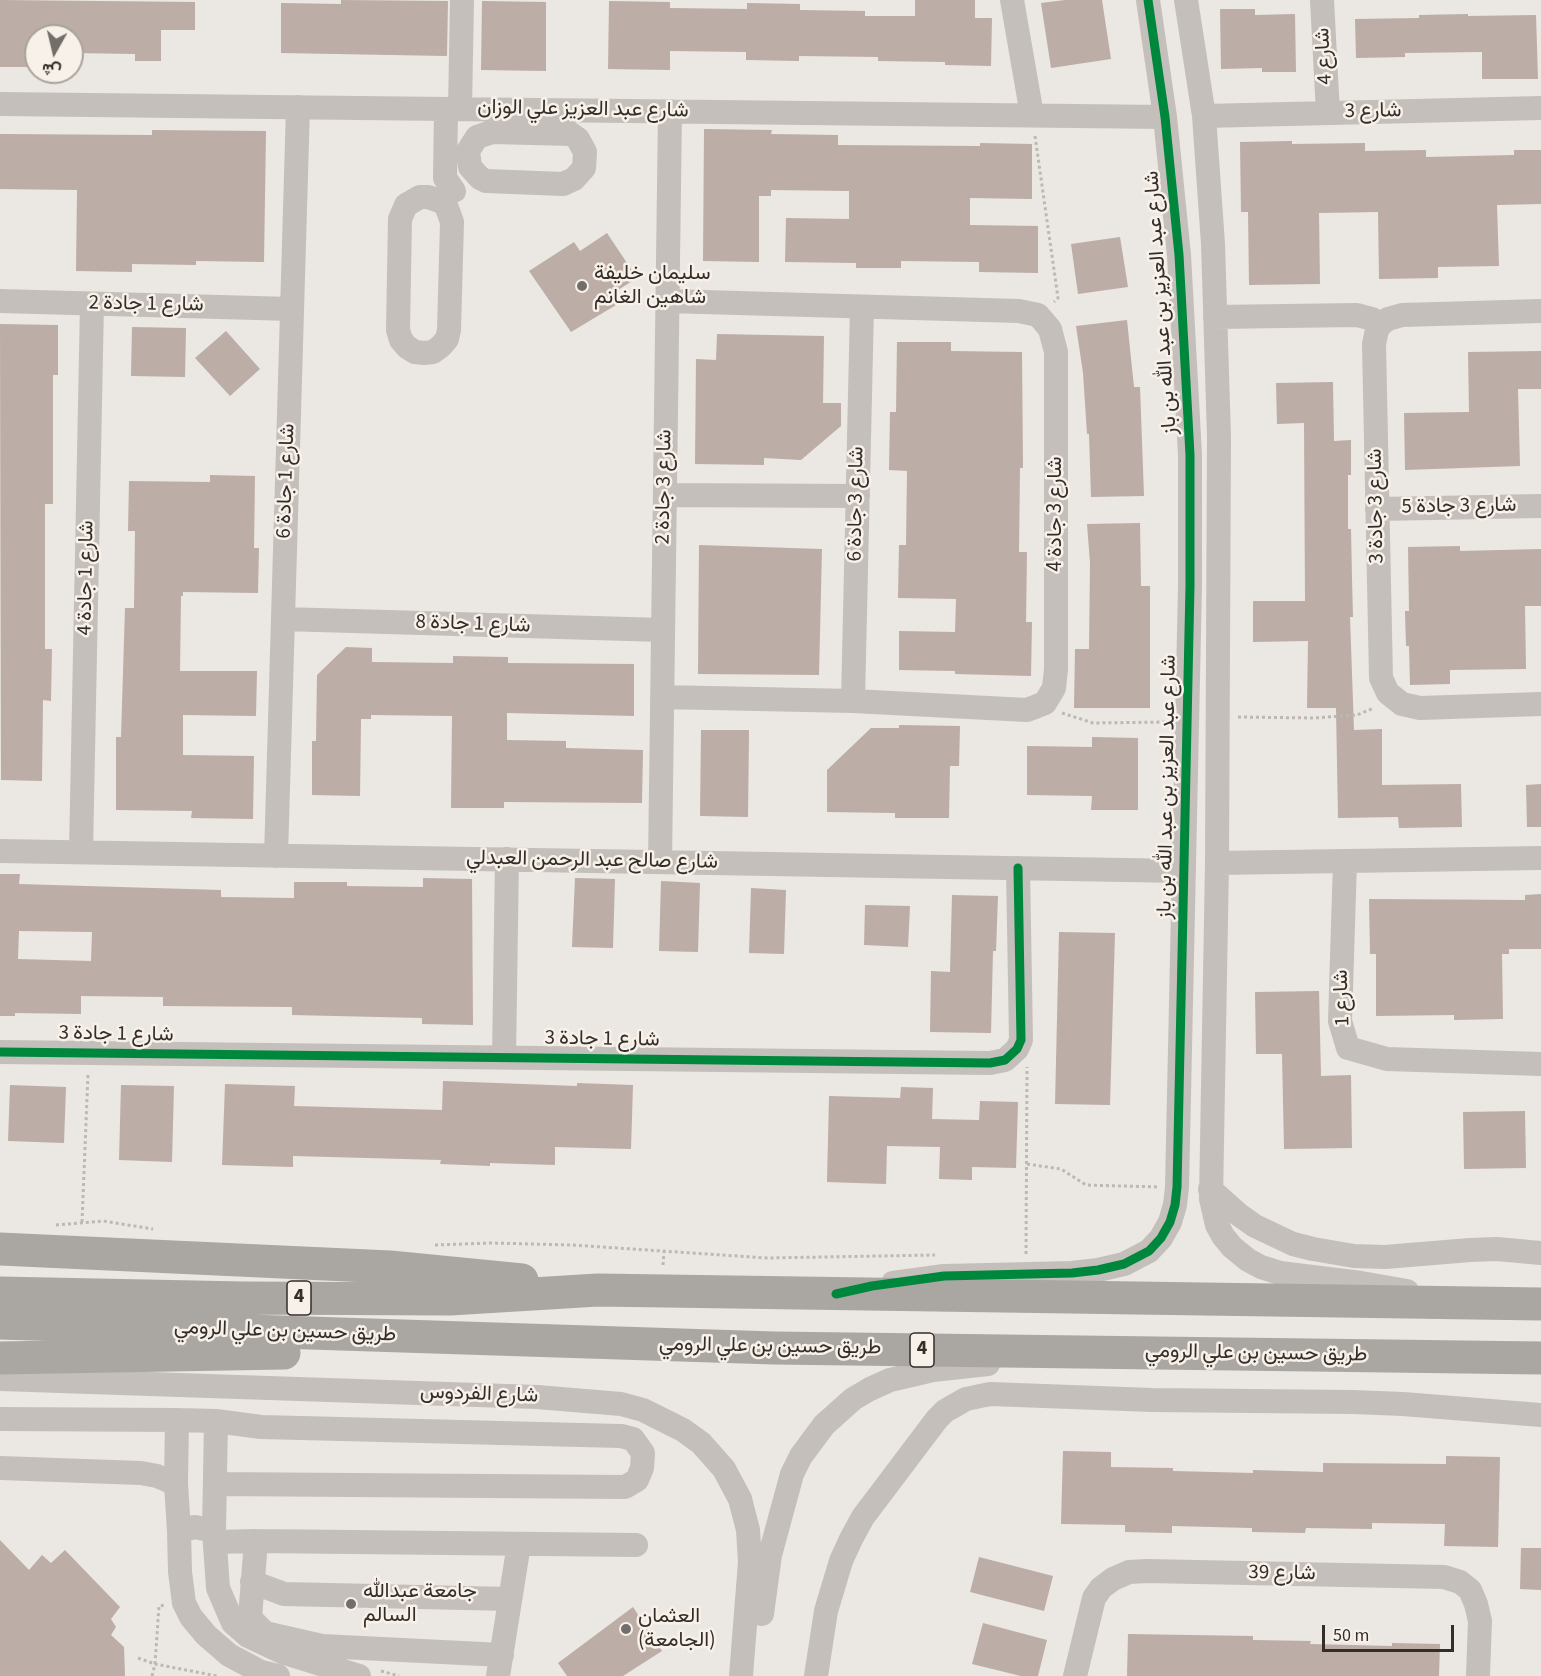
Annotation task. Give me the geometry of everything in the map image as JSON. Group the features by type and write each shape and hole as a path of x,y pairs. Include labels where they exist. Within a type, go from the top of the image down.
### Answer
{"highway":[{"path":"0,1249 390,1267 494,1276 598,1290"},
{"name":"طريق حسين بن علي الرومي","path":"0,1293 450,1299 598,1290 1541,1304"},
{"name":"طريق حسين بن علي الرومي","path":"0,1323 774,1348 1541,1358"},
{"path":"0,1358 306,1352 351,1343 373,1335"}],"street":[{"path":"462,0 446,178 448,197 452,222 449,330 447,339 441,346 433,351 415,352 400,340 398,330 402,212 413,200 448,197 474,173"},
{"path":"1012,0 1032,115"},
{"name":"شارع عبد العزيز بن عبد الله بن باز","path":"836,1294 890,1283 944,1276 1072,1273 1098,1270 1124,1264 1149,1251 1161,1238 1170,1222 1177,1187 1190,455 1179,255 1165,117 1148,0"},
{"path":"1186,0 1204,116 1213,244 1219,437 1217,862 1210,1189 1213,1212 1223,1236 1232,1247 1261,1267 1296,1276 1393,1288 1456,1303"},
{"name":"شارع 4","path":"1322,0 1328,113"},
{"name":"شارع عبد العزيز علي الوزان","path":"0,104 1165,117"},
{"name":"شارع 1 جادة 6","path":"276,856 298,107"},
{"name":"شارع 3","path":"1204,116 1541,108"},
{"path":"585,152 578,139 571,134 492,132 477,137 468,151 470,166 480,178 493,182 563,184 574,179 584,168 585,152 586,110"},
{"name":"شارع 3 جادة 2","path":"660,862 670,111"},
{"name":"شارع 1 جادة 2","path":"0,301 292,309"},
{"path":"668,301 1019,311 1038,315"},
{"name":"شارع 1 جادة 4","path":"81,852 92,304"},
{"name":"شارع 3 جادة 6","path":"853,701 862,307"},
{"path":"1215,317 1357,315 1381,324 1388,319 1402,315 1541,311"},
{"name":"شارع 3 جادة 4","path":"1038,315 1050,329 1056,352 1056,669 1054,688 1045,703"},
{"name":"شارع 3 جادة 3","path":"1381,324 1374,344 1381,678 1388,693 1394,698"},
{"path":"1183,330 1193,348 1201,425 1204,434 1219,437"},
{"path":"1190,455 1201,454 1209,457 1211,464 1211,530 1219,544"},
{"path":"665,495 858,496"},
{"name":"شارع 3 جادة 5","path":"1377,509 1541,506"},
{"name":"شارع 1 جادة 8","path":"283,619 663,630"},
{"path":"662,697 853,701 1027,710 1045,703"},
{"path":"1394,698 1402,704 1420,708 1541,704"},
{"name":"شارع صالح عبد الرحمن العبدلي","path":"0,851 1184,871"},
{"path":"1217,862 1541,858"},
{"path":"504,1057 507,860"},
{"name":"شارع 1","path":"1345,861 1340,1021 1348,1048 1387,1059 1541,1064"},
{"path":"1017,1049 1021,1040 1018,868"},
{"name":"شارع 1 جادة 3","path":"0,1052 990,1063 1005,1060 1017,1049"},
{"path":"1210,1189 1255,1226 1274,1236 1313,1249 1354,1256 1385,1257 1470,1250 1541,1253"},
{"path":"757,1676 765,1583 776,1528 792,1474 801,1456 824,1425 853,1399 890,1380 933,1370 999,1362 1041,1352"},
{"name":"شارع الفردوس","path":"0,1379 537,1397 610,1403 643,1410 683,1430 701,1443 724,1469 740,1499 748,1530 750,1562 741,1676"},
{"path":"816,1676 826,1611 841,1561 851,1539 863,1517 937,1419 955,1404 966,1399 990,1394 1152,1400 1323,1401 1403,1404 1541,1415"},
{"path":"0,1419 216,1421 261,1427 621,1436 633,1439 643,1453 642,1468 637,1480 625,1487 215,1484"},
{"path":"177,1420 176,1484 180,1572 184,1603 191,1617 206,1635 229,1655 261,1672 278,1676"},
{"path":"216,1421 215,1544 218,1588 233,1623 248,1636 282,1652 359,1676"},
{"path":"0,1468 141,1473 157,1476 176,1484"},
{"path":"179,1531 195,1527 215,1544 254,1562 284,1594 510,1599"},
{"path":"254,1562 519,1544 636,1545"},
{"path":"254,1562 250,1618 265,1633 322,1646 500,1665 519,1544"},
{"name":"شارع 39","path":"1075,1676 1094,1598 1101,1588 1113,1579 1129,1572 1147,1571 1444,1577 1460,1582 1470,1590 1476,1604 1479,1621 1478,1676"}],"path":[{"path":"1032,115 1058,298 1038,315"},
{"path":"1218,717 1314,718 1357,714 1394,698"},
{"path":"1045,703 1068,716 1093,723 1187,722"},
{"path":"1017,1049 1028,1069 1026,1254"},
{"path":"82,1222 89,1053"},
{"path":"1027,1164 1061,1169 1086,1185 1177,1187"},
{"path":"537,1245 572,1245 767,1258 944,1255"},
{"path":"138,1658 155,1664 218,1676"},
{"path":"153,1676 155,1664"}],"building":[{"path":"0,0 195,2 195,30 161,30 161,61 135,61 135,54 84,53 84,24 24,24 24,67 0,67"},
{"path":"341,0 448,1 447,56 281,53 281,3 341,4"},
{"path":"915,0 975,0 975,18 992,18 991,66 945,65 945,62 878,61 878,57 799,56 799,61 746,60 746,52 670,51 670,70 608,69 609,1 670,2 670,8 747,9 747,3 800,4 800,10 865,11 865,16 915,16"},
{"path":"1065,0 1102,0 1111,59 1051,68 1041,3"},
{"path":"482,1 546,2 546,71 481,70"},
{"path":"1220,9 1255,9 1255,15 1295,14 1296,72 1262,72 1262,68 1221,69"},
{"path":"1468,14 1468,16 1536,15 1538,79 1482,79 1482,52 1405,53 1405,57 1356,58 1355,19 1419,18 1419,15"},
{"path":"704,129 772,130 771,134 838,135 838,145 1032,144 1032,199 970,198 970,225 1038,226 1038,273 979,272 979,262 901,261 901,268 856,268 856,263 785,262 786,218 849,219 849,191 771,190 771,196 759,196 759,262 703,261"},
{"path":"152,130 266,131 264,262 196,261 196,265 132,264 132,272 76,271 77,190 0,189 0,134 152,135"},
{"path":"1292,141 1292,144 1365,143 1365,151 1426,150 1426,157 1514,155 1514,150 1541,150 1541,204 1497,205 1499,266 1438,267 1438,278 1379,279 1378,212 1319,213 1320,284 1249,285 1248,212 1241,212 1240,142"},
{"name":"سليمان خليفة شاهين الغانم","path":"607,233 637,278 610,295 616,305 571,332 529,271 574,242 580,251"},
{"path":"1120,237 1128,287 1078,294 1071,244"},
{"path":"1127,320 1134,387 1140,387 1144,496 1091,497 1089,434 1087,434 1083,373 1076,326"},
{"path":"0,324 58,325 58,375 53,375 53,504 45,504 45,649 52,649 51,701 43,700 42,781 1,780"},
{"path":"132,327 186,328 185,377 131,376"},
{"path":"226,331 260,369 230,396 195,358"},
{"path":"717,334 824,336 823,403 841,403 841,426 801,460 764,458 764,465 695,464 696,359 716,360"},
{"path":"897,342 951,342 951,351 1022,352 1023,468 1020,468 1019,552 1027,552 1026,622 1032,622 1031,676 899,670 899,631 955,632 956,599 898,598 899,545 906,545 907,471 889,470 890,412 896,412"},
{"path":"1541,351 1541,389 1518,389 1520,466 1405,470 1404,413 1469,412 1468,352"},
{"path":"1333,382 1334,441 1351,440 1351,475 1348,475 1348,529 1351,529 1353,617 1350,617 1354,730 1382,729 1382,785 1461,784 1462,827 1399,828 1398,817 1338,818 1336,708 1307,708 1308,641 1253,642 1253,601 1305,601 1304,423 1277,424 1276,383"},
{"path":"210,475 255,476 254,548 259,548 258,593 183,592 181,596 180,671 257,671 256,716 183,715 183,755 254,756 253,819 191,818 192,811 116,810 116,737 121,737 125,608 134,608 135,531 128,531 129,481 210,482"},
{"path":"1140,523 1141,586 1150,586 1150,708 1074,708 1075,649 1089,649 1090,563 1087,524"},
{"path":"699,545 822,549 819,675 698,674"},
{"path":"1460,546 1460,551 1541,549 1541,606 1525,606 1526,669 1450,670 1450,684 1410,685 1405,611 1409,611 1408,547"},
{"path":"346,647 372,648 372,662 453,663 453,656 508,657 508,663 634,664 634,716 507,713 507,740 566,741 566,748 643,750 642,803 504,802 504,808 451,808 452,716 371,715 371,719 361,719 360,796 312,795 312,741 316,741 317,675"},
{"path":"899,725 960,726 959,766 950,766 949,818 895,818 895,813 827,812 827,770 871,728 899,728"},
{"path":"701,730 749,730 748,817 700,816"},
{"path":"1092,737 1138,738 1138,810 1091,810 1092,796 1027,795 1027,746 1092,747"},
{"path":"1541,784 1541,827 1527,827 1526,785"},
{"path":"0,874 20,874 19,884 221,890 221,897 294,898 294,882 347,882 347,886 423,887 423,878 472,879 473,1025 422,1024 422,1018 292,1015 292,1007 163,1006 163,997 81,996 81,1014 15,1013 15,1016 0,1016","holes":["19,931 92,932 91,961 18,959"]},
{"path":"575,878 615,879 613,948 572,947"},
{"path":"661,881 700,883 698,952 659,951"},
{"path":"751,888 786,890 784,954 749,953"},
{"path":"1541,894 1541,949 1509,949 1509,954 1502,954 1503,1019 1454,1020 1454,1015 1376,1016 1376,954 1370,954 1369,899 1525,900 1525,895"},
{"path":"952,895 998,896 996,951 993,951 991,1033 930,1032 931,971 950,972"},
{"path":"865,905 910,906 908,947 864,945"},
{"path":"1059,932 1115,933 1110,1105 1055,1104"},
{"path":"1319,991 1321,1076 1351,1075 1352,1148 1284,1149 1282,1054 1256,1054 1255,992"},
{"path":"443,1081 577,1086 577,1083 633,1085 631,1149 555,1147 555,1165 490,1163 490,1166 440,1164 441,1160 293,1156 293,1167 222,1165 225,1084 295,1086 294,1106 442,1110"},
{"path":"10,1085 66,1087 64,1143 8,1141"},
{"path":"121,1085 174,1086 172,1162 119,1160"},
{"path":"901,1087 933,1088 932,1119 979,1120 980,1101 1018,1102 1016,1168 972,1167 972,1180 939,1179 940,1147 887,1146 886,1184 827,1182 829,1096 900,1098"},
{"path":"1525,1111 1526,1168 1464,1169 1463,1112"},
{"path":"1063,1451 1111,1452 1111,1467 1253,1473 1253,1470 1323,1472 1323,1463 1446,1464 1446,1456 1500,1457 1498,1547 1444,1546 1445,1524 1372,1523 1372,1529 1306,1528 1305,1533 1252,1532 1252,1528 1172,1526 1172,1533 1125,1532 1125,1525 1061,1524"},
{"path":"0,1540 29,1570 42,1555 51,1563 65,1550 120,1607 111,1619 116,1627 111,1635 124,1647 125,1676 0,1676"},
{"path":"1521,1548 1541,1548 1541,1590 1520,1589"},
{"path":"979,1557 1053,1576 1044,1611 970,1592"},
{"name":"العثمان (الجامعة)","path":"633,1607 662,1651 623,1676 567,1676 558,1663"},
{"path":"983,1623 1047,1640 1038,1676 1021,1676 972,1664"},
{"path":"1128,1634 1253,1636 1253,1640 1311,1641 1310,1644 1392,1646 1392,1643 1440,1644 1439,1676 1127,1676"}],"cycle path":[{"path":"836,1294 872,1286 944,1276 1072,1273 1124,1264 1149,1251 1161,1238 1170,1222 1175,1205 1190,586 1190,455 1179,255 1165,117 1148,0"},
{"path":"0,1052 990,1063 1005,1060 1017,1049 1021,1040 1018,868"}],"place":[{"name":"سليمان خليفة شاهين الغانم","path":"582,286"},
{"name":"جامعة عبدالله السالم","path":"351,1604"},
{"name":"العثمان (الجامعة)","path":"626,1629"}]}
